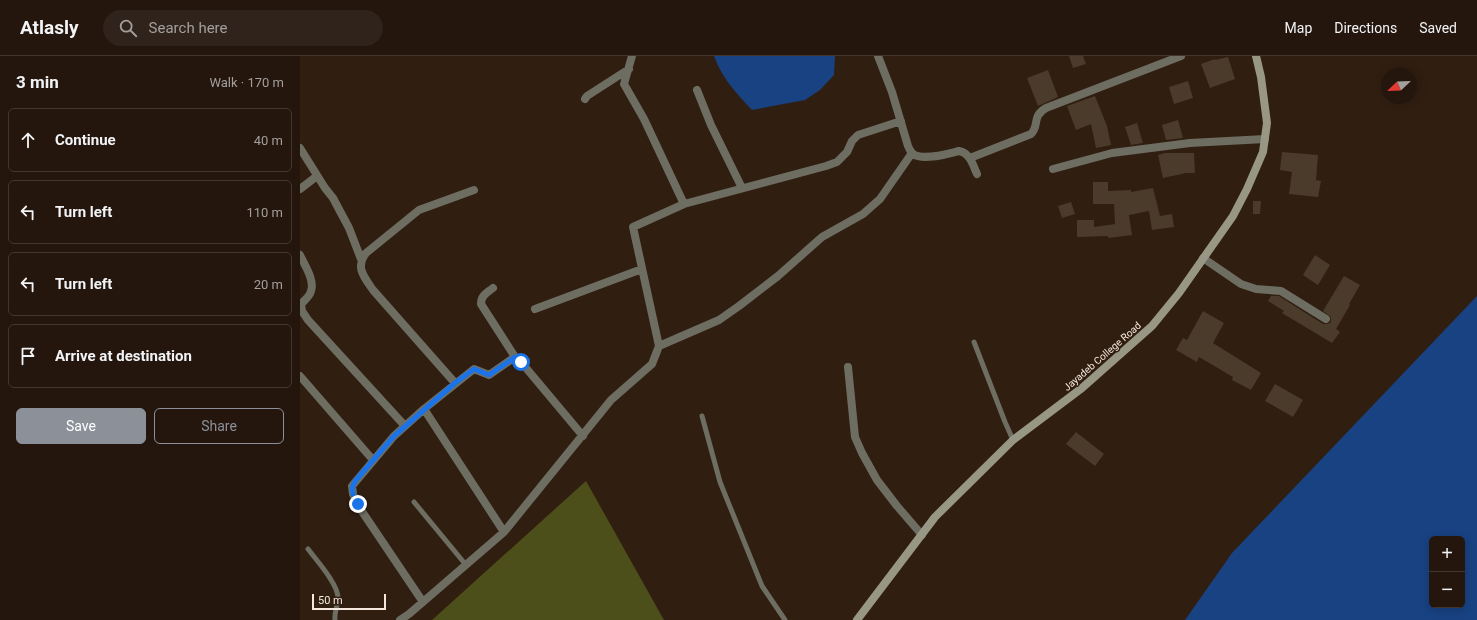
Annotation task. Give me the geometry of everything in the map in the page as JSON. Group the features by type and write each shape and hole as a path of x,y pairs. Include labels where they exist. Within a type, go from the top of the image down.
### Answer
{"street":[{"path":"632,56 624,84 644,119 684,204"},
{"path":"878,56 902,121 908,146 912,153 917,156 927,157 959,151 964,152 970,158 978,174"},
{"path":"970,158 1031,134 1035,128 1038,115 1046,108 1181,56"},
{"name":"Jayadeb College Road","path":"857,620 935,518 1013,440 1082,388 1152,326 1179,293 1233,216 1247,189 1263,152 1267,123 1261,77 1256,56"},
{"path":"585,99 587,96 629,69"},
{"path":"697,90 711,124 742,188"},
{"path":"400,620 504,532 611,400 652,364 659,346 633,227 684,204 837,162 847,152 852,141 858,135 902,121"},
{"path":"1053,169 1112,153 1190,143 1265,139"},
{"path":"300,148 317,176 333,198 349,228 361,259 361,270 373,290 455,383"},
{"path":"659,346 719,320 778,276 822,237 863,214 880,199 912,153"},
{"path":"300,188 317,176"},
{"path":"361,259 366,253 418,210 474,190"},
{"path":"300,255 311,280 312,286 310,293 302,304 302,311 405,426"},
{"path":"1203,258 1241,284 1256,289 1281,291 1326,319"},
{"path":"535,309 642,269"},
{"path":"493,288 484,295 482,304 515,357 521,362 582,436"},
{"path":"423,602 358,504 352,494 352,486 394,436 455,383 474,369 489,375 515,357"},
{"path":"848,367 855,437 862,453 881,485 922,535"},
{"path":"300,376 374,460"},
{"path":"424,409 504,532"}],"lane":[{"path":"974,342 1004,422 1013,440"},
{"path":"702,416 720,482 762,586 785,620"},
{"path":"414,502 466,565"},
{"path":"308,550 334,585 338,594 334,616 335,620"}],"shaded area":[{"path":"586,481 664,620 432,620"}],"water":[{"path":"714,56 835,56 834,75 820,90 805,100 752,110 730,84 717,64"},
{"path":"1477,296 1477,620 1185,620 1232,553"}],"building":[{"path":"1069,56 1083,56 1086,64 1073,68"},
{"path":"1228,57 1235,79 1210,88 1201,64 1215,59"},
{"path":"1048,70 1058,97 1038,106 1027,78"},
{"path":"1188,81 1193,98 1174,104 1169,87"},
{"path":"1095,96 1107,126 1111,145 1096,148 1091,124 1076,130 1067,106"},
{"path":"1178,120 1183,138 1166,140 1162,125"},
{"path":"1137,123 1143,143 1131,145 1125,127"},
{"path":"1282,152 1318,155 1316,180 1321,181 1318,197 1289,194 1292,172 1280,170"},
{"path":"1165,153 1194,153 1195,173 1186,173 1163,178 1158,155"},
{"path":"1093,182 1108,182 1108,191 1131,190 1131,192 1153,188 1160,216 1172,214 1174,227 1152,230 1149,211 1129,215 1132,235 1108,238 1108,236 1077,237 1077,220 1094,220 1094,227 1115,224 1114,204 1093,204"},
{"path":"1253,201 1261,201 1260,214 1253,214"},
{"path":"1071,202 1075,214 1062,218 1058,206"},
{"path":"1315,255 1330,265 1318,285 1303,275"},
{"path":"1344,276 1360,285 1336,329 1340,332 1332,343 1282,313 1284,311 1268,301 1271,296 1279,296 1323,324 1328,324 1331,322 1331,317 1323,311"},
{"path":"1203,311 1224,323 1213,343 1261,373 1251,390 1232,380 1233,377 1199,357 1197,362 1176,350 1183,338 1187,340"},
{"path":"1275,384 1303,400 1293,417 1265,401"},
{"path":"1076,432 1104,454 1095,466 1066,444"}],"route":[{"path":"358,504 352,494 352,486 356,480 394,436 424,409 474,369 489,375 515,357 521,362"}]}
